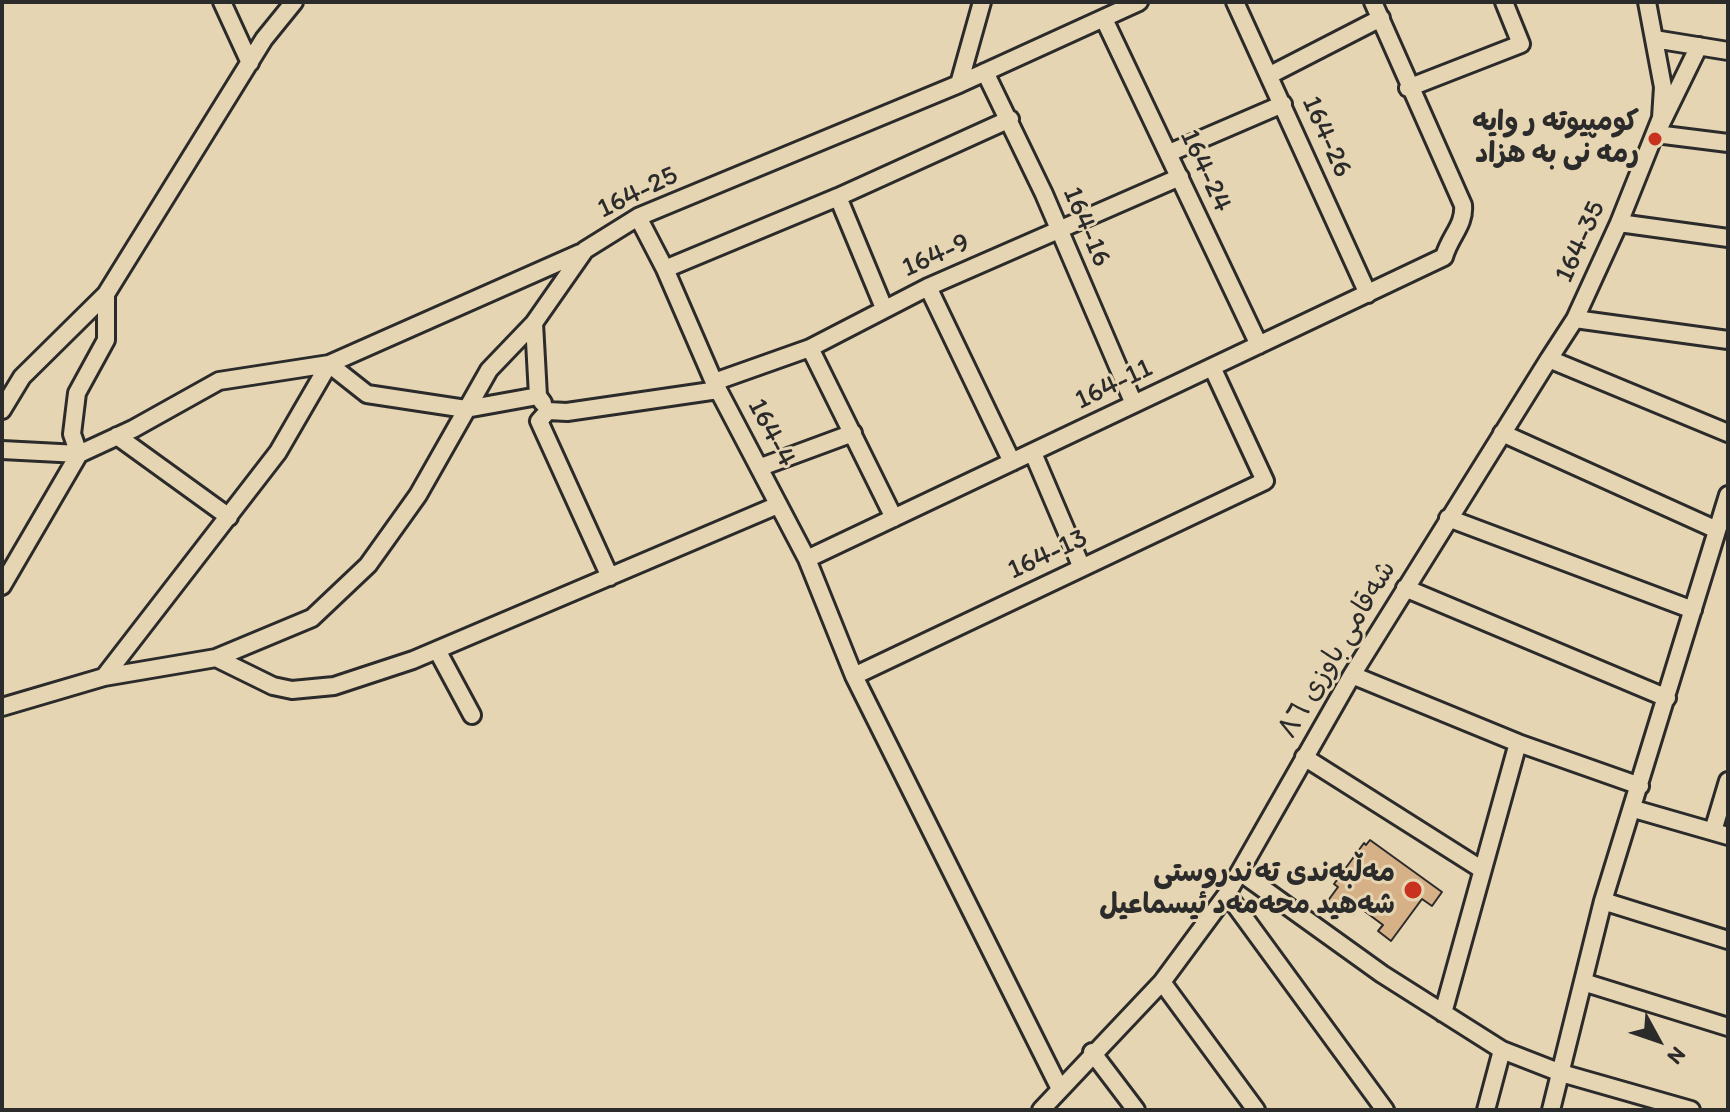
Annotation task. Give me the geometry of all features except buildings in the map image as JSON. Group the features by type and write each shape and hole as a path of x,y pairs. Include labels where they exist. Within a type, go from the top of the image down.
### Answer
{"street":[{"path":"222,2 250,63"},
{"path":"2,410 22,377 106,294 250,63 294,2"},
{"path":"959,84 982,2"},
{"name":"164-25","path":"216,658 312,618 368,565 418,495 489,370 534,323 585,250 638,217 959,84 1139,2"},
{"name":"164-26","path":"1235,2 1368,294"},
{"path":"1373,2 1408,88 1521,44 1504,2"},
{"name":"164-35","path":"1549,359 1575,319 1656,134 1663,87 1647,2"},
{"path":"1270,75 1381,18"},
{"name":"164-24","path":"1104,19 1259,345"},
{"path":"1654,39 1728,51"},
{"path":"1699,46 1656,134 1728,143"},
{"name":"164-16","path":"985,72 1010,119 1134,404"},
{"name":"164-11","path":"807,559 1444,257 1449,237 1461,223 1463,205 1408,88"},
{"path":"1169,153 1283,104"},
{"path":"665,269 838,197 1010,119"},
{"name":"164-9","path":"548,411 567,412 716,386 810,348 928,287 1180,177"},
{"path":"838,197 884,308"},
{"name":"164-4","path":"638,217 665,269 716,386 807,559 854,676 1059,1087"},
{"path":"1619,223 1728,238"},
{"path":"2,450 79,454 219,381 329,364 585,250"},
{"path":"928,287 1012,462"},
{"path":"2,586 79,454 72,434 77,393 106,340 106,294"},
{"path":"1575,319 1728,340"},
{"path":"534,323 538,396 548,411 539,421 610,577"},
{"path":"810,348 894,518"},
{"path":"1549,359 1728,433"},
{"name":"شەقامی باوزی ٨٦","path":"1041,1110 1092,1052 1162,982 1227,894 1352,675 1549,359"},
{"path":"329,364 367,394 466,409 538,396"},
{"path":"104,677 278,452 329,364"},
{"name":"164-13","path":"854,676 1265,481 1212,367"},
{"path":"761,467 853,433"},
{"path":"1502,433 1717,530"},
{"path":"117,436 229,517"},
{"path":"1033,453 1082,568"},
{"path":"1551,1110 1603,901 1634,809 1728,495"},
{"path":"2,707 104,677 216,658 273,686 311,690 361,679 437,650 778,505"},
{"path":"1448,518 1693,610"},
{"path":"1405,588 1667,698"},
{"path":"437,650 472,715"},
{"path":"1352,675 1518,743 1640,786"},
{"path":"1443,1013 1518,743"},
{"path":"1304,757 1481,869"},
{"path":"1634,809 1720,834 1728,781"},
{"path":"1240,872 1443,1013 1502,1050 1561,1073 1691,1110"},
{"path":"1227,894 1385,1110"},
{"path":"1603,901 1728,940"},
{"path":"1162,982 1256,1110"},
{"path":"1583,982 1728,1027"},
{"path":"1486,1110 1502,1050"},
{"path":"1092,1052 1136,1110"}],"place":[{"name":"کومپیوته ر وایه رمه نی به هزاد","path":"1655,139"},
{"name":"مەڵبەندی تەندروستی شەهید محەمەد ئیسماعیل","path":"1413,890"}]}
